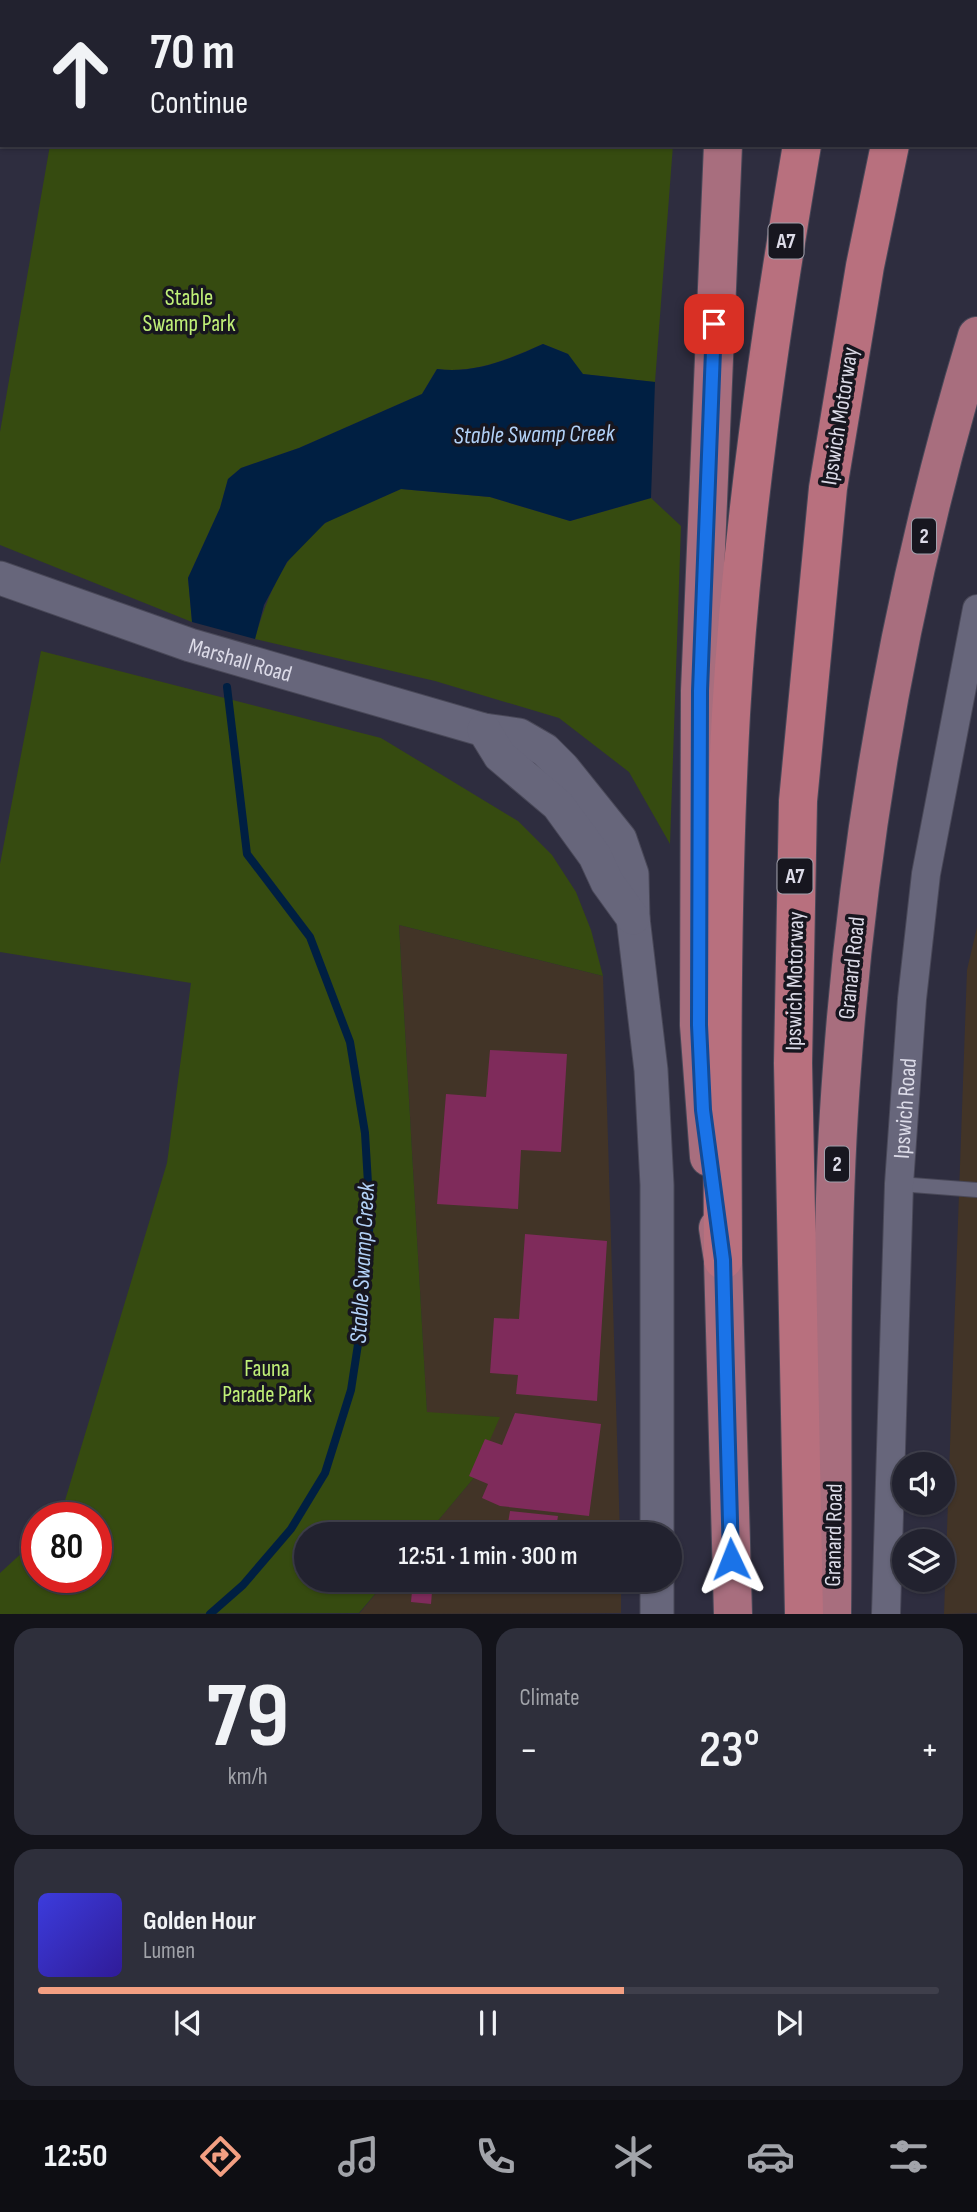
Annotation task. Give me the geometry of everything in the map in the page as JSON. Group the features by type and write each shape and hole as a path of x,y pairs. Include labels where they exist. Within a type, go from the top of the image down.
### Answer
{"highway":[{"path":"723,147 700,691 699,1025 703,1110 723,1260"},
{"name":"A7","path":"733,1614 723,1260 721,992 731,713 758,441 802,147"},
{"name":"Ipswich Motorway","path":"804,1614 793,1063 799,801 816,585 828,488 862,278 890,147"},
{"name":"Granard Road","path":"832,1614 837,1160 841,1070 858,901 881,744 915,570 977,336"}],"street":[{"name":"Marshall Road","path":"0,578 190,645 484,730 500,756 558,805 596,856 607,882 633,918 651,1070 657,1185 657,1522"},
{"name":"Ipswich Road","path":"886,1614 902,1114 926,874 977,609"},
{"path":"657,1592 657,1614"}],"lane":[{"path":"899,1184 977,1190"}],"shaded area":[{"path":"399,925 603,976 620,1522 437,1522 473,1479 499,1417 427,1413"},
{"path":"977,927 977,1613 944,1614 945,1592 955,1592 955,1529 947,1529 948,1515 955,1515 955,1452 950,1452 967,970"},
{"path":"377,1592 621,1592 621,1613 359,1614"}],"green space":[{"name":"Stable Swamp Park","path":"50,147 673,147 655,382 582,374 568,354 543,344 478,367 437,369 422,394 299,448 241,468 228,479 220,508 188,578 192,622 0,545 0,432"},
{"path":"401,489 490,497 570,521 651,498 681,526 670,844 629,772 559,718 435,681 255,639 272,590 301,544 313,532 336,517"},
{"name":"Fauna Parade Park","path":"41,651 381,738 518,821 552,855 576,892 591,930 603,976 399,925 427,1412 500,1417 473,1479 437,1522 294,1522 294,1592 377,1592 359,1613 0,1614 0,1573 21,1554 21,1593 112,1593 112,1502 65,1502 167,1163 191,983 0,952 0,864"}],"water":[{"path":"543,344 568,354 583,374 655,382 651,498 570,521 490,497 401,489 325,523 287,562 264,605 255,639 192,622 188,578 220,508 228,479 241,468 299,448 422,394 437,369 478,367 505,360"}],"building":[{"path":"490,1050 567,1054 561,1152 521,1150 518,1209 437,1204 446,1094 486,1097"},
{"path":"525,1234 607,1241 597,1401 516,1394 518,1375 490,1373 494,1318 519,1319"},
{"path":"515,1413 601,1424 589,1516 500,1506 482,1498 488,1484 469,1476 485,1439 502,1445"},
{"path":"510,1511 558,1516 557,1522 508,1522"},
{"path":"412,1592 432,1592 431,1604 411,1602"}],"waterway":[{"name":"Stable Swamp Creek","path":"210,1614 243,1585 291,1529 325,1473 351,1390 364,1305 370,1217 365,1133 350,1042 310,937 247,854 227,687"}],"route":[{"path":"714,324 700,691 699,1025 703,1110 723,1260 731,1559"}]}
